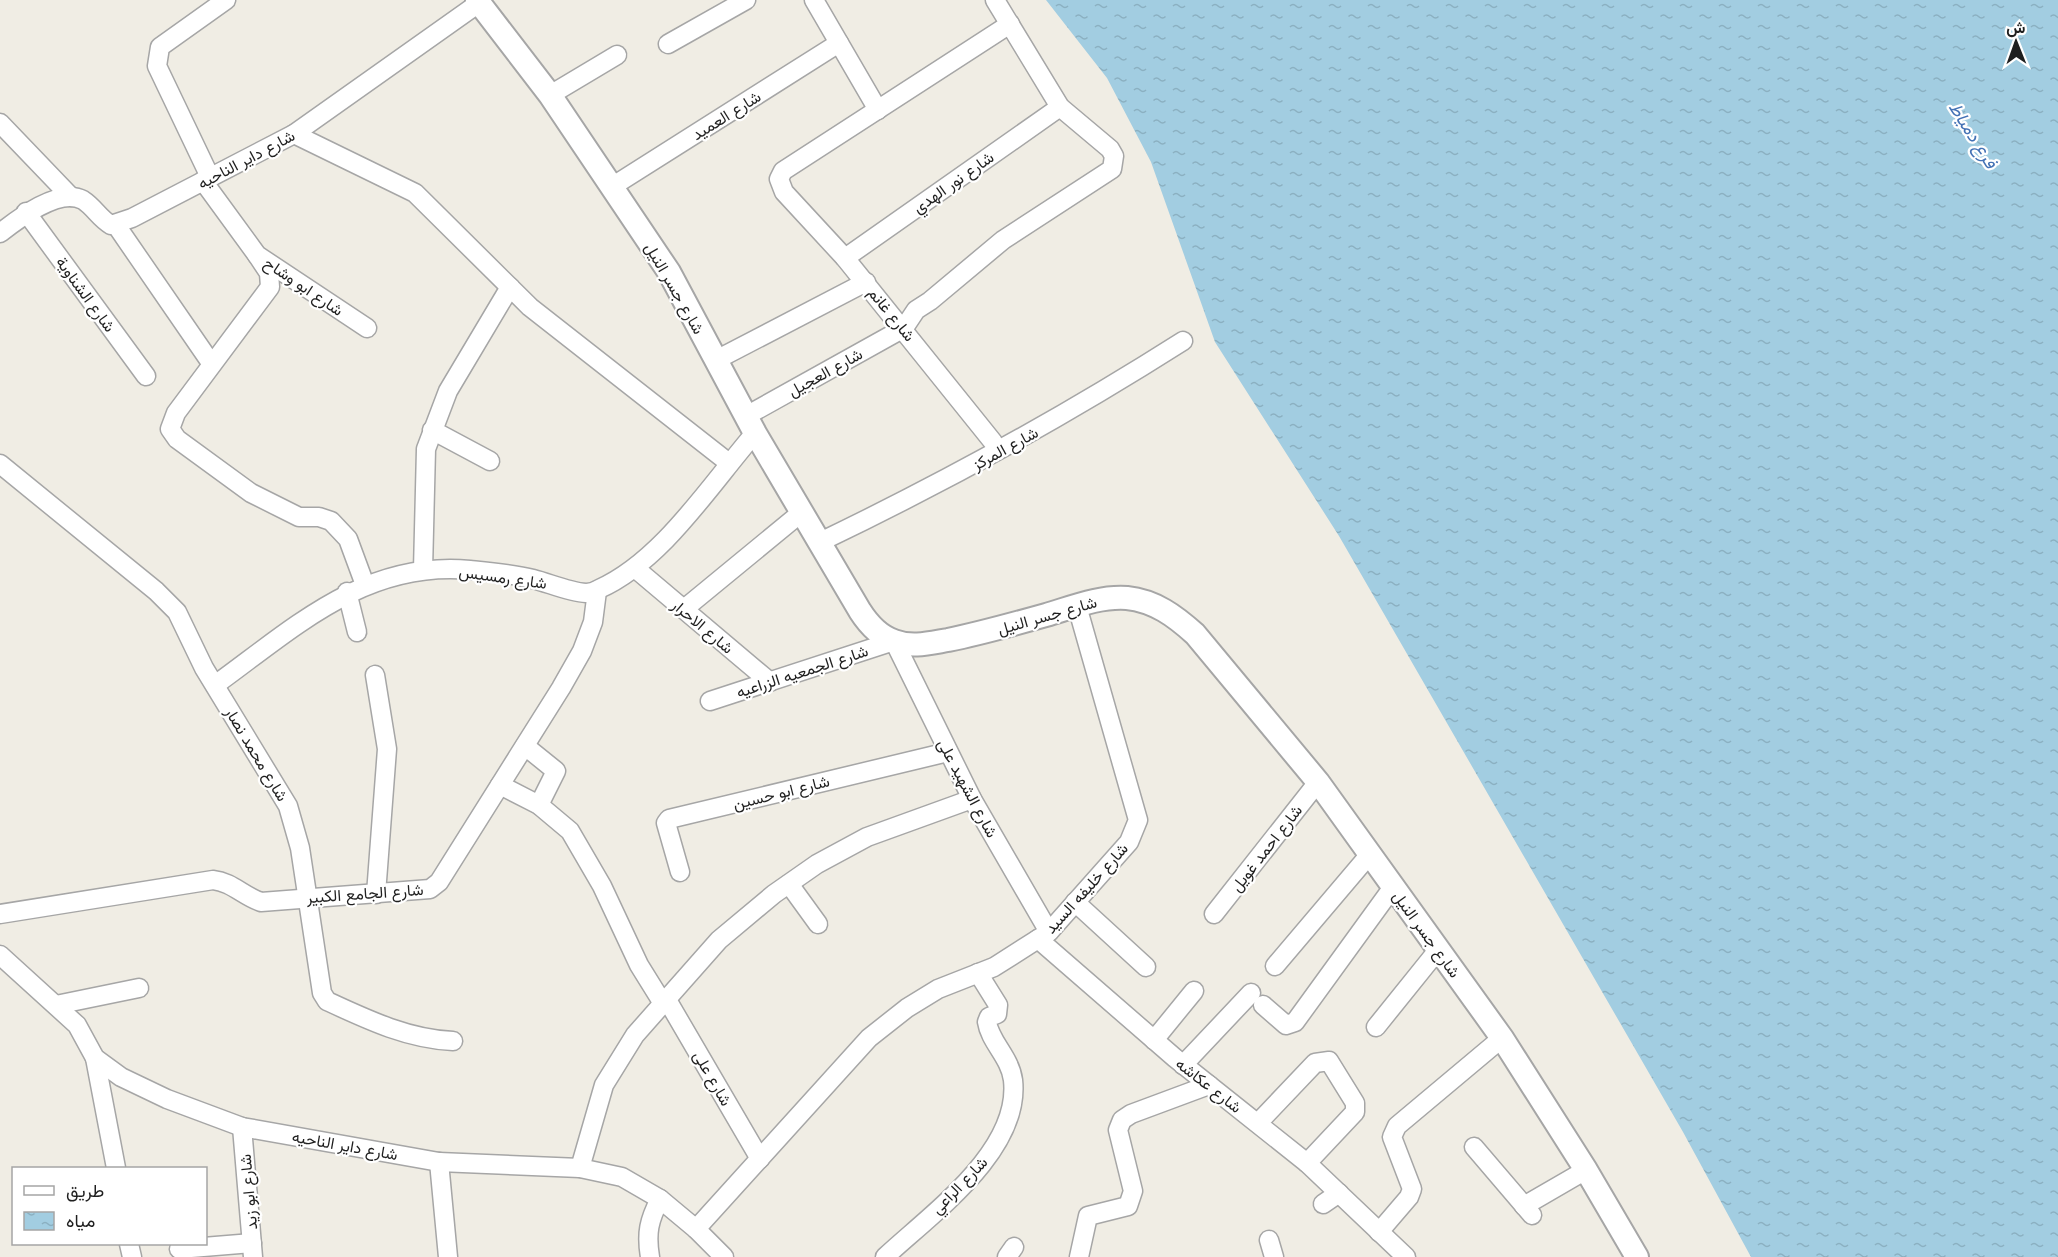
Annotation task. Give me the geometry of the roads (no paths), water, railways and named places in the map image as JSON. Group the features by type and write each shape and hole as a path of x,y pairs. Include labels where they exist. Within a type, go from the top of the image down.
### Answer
{"street":[{"name":"شارع ابو وشاح","path":"226,0 159,47 156,56 157,66 206,179 257,255 367,328"},
{"path":"668,44 746,0"},
{"path":"814,0 878,110 1010,24"},
{"path":"904,328 916,310 1003,240 1112,169 1114,156 1110,149 1060,107 995,0"},
{"name":"شارع داير الناحيه","path":"116,225 294,134 478,1"},
{"name":"شارع جسر النيل","path":"478,1 549,94 669,272 751,424 866,621 883,636 894,641 918,645 978,634 1102,599 1128,598 1153,604 1176,617 1195,634 1318,782 1370,854 1502,1038 1586,1170 1637,1257"},
{"name":"شارع العميد","path":"613,186 839,43"},
{"path":"549,94 617,55"},
{"name":"شارع نور الهدي","path":"845,258 1060,107"},
{"name":"شارع غانم","path":"878,110 783,171 779,179 784,192 866,282 993,442"},
{"path":"0,123 71,197"},
{"path":"294,134 415,193 530,307 729,463"},
{"path":"0,233 26,212 45,204 71,197 82,199 106,223 116,225 212,363"},
{"name":"شارع الشناوية","path":"26,212 146,376"},
{"path":"257,255 269,273 270,287 176,413 171,424 173,434 251,493 299,517 319,517 331,521 348,539 365,585"},
{"path":"716,360 866,282"},
{"path":"423,570 423,484 426,449 448,391 510,287"},
{"name":"شارع العجيل","path":"751,424 904,328"},
{"name":"شارع المركز","path":"819,542 1006,448 1095,397 1183,341"},
{"path":"597,591 636,570 687,515 729,463 751,424"},
{"path":"432,430 490,461"},
{"name":"شارع محمد نصار","path":"0,464 156,591 177,612 204,668 288,806 300,848 322,993 327,1001 404,1034 428,1040 453,1041"},
{"path":"684,609 802,512"},
{"name":"شارع رمسيس","path":"215,685 347,592 423,570 468,570 529,578 586,593 597,591"},
{"name":"شارع الاحرار","path":"636,570 770,682"},
{"name":"شارع الجامع الكبير","path":"0,914 213,880 226,881 251,899 261,902 308,897 420,892 439,882 561,688 588,637 597,591"},
{"path":"347,592 357,632"},
{"name":"شارع خليفه السيد","path":"696,1229 869,1038 906,1008 938,989 994,967 1043,936 1129,842 1138,820 1077,606"},
{"name":"شارع الجمعيه الزراعيه","path":"710,701 894,641"},
{"name":"شارع الشهيد على","path":"894,641 948,752 1043,936"},
{"path":"375,675 387,749 376,894"},
{"path":"525,746 554,767 556,771 539,805"},
{"name":"شارع ابو حسين","path":"680,872 666,823 669,819 948,752"},
{"name":"شارع احمد غويل","path":"1214,914 1318,782"},
{"name":"شارع على","path":"500,785 539,805 570,831 602,886 639,965 664,1000 760,1159"},
{"path":"580,1168 604,1085 635,1035 719,939 817,864 867,837 972,799"},
{"path":"1275,966 1370,854"},
{"path":"789,884 818,924"},
{"path":"1184,1065 1257,999 1286,1025 1295,1022 1393,887"},
{"path":"1075,902 1146,967"},
{"name":"شارع عكاشه","path":"1043,936 1154,1040 1307,1163 1406,1257"},
{"path":"1376,1027 1438,950"},
{"name":"شارع داير الناحيه","path":"0,955 76,1024 95,1058 121,1077 167,1099 242,1127 439,1162 580,1168 622,1177 660,1199 696,1229 724,1257"},
{"name":"شارع الراعي","path":"885,1257 970,1177 999,1141 1008,1122 1013,1101 1013,1080 1008,1059 987,1022 988,1017 997,1014 998,1005 978,974"},
{"path":"56,1005 139,988"},
{"path":"1154,1040 1194,991"},
{"path":"1379,1232 1409,1197 1412,1190 1392,1137 1397,1126 1502,1038"},
{"path":"95,1058 116,1167"},
{"path":"1258,1123 1315,1063 1329,1061 1355,1103 1356,1112 1307,1163"},
{"path":"1079,1257 1088,1216 1128,1206 1132,1199 1133,1191 1118,1130 1122,1120 1131,1114 1209,1085"},
{"name":"شارع ابو زيد","path":"242,1127 252,1250"},
{"path":"1474,1147 1528,1211 1586,1170"},
{"path":"439,1162 448,1257"},
{"path":"1323,1204 1339,1193"},
{"path":"650,1257 647,1239 649,1220 660,1199"},
{"path":"178,1249 252,1250"}],"water":[{"name":"فرع دمياط","path":"1046,0 2058,0 2058,1257 1751,1257 1683,1132 1339,536 1215,342 1151,162 1107,78"}]}
